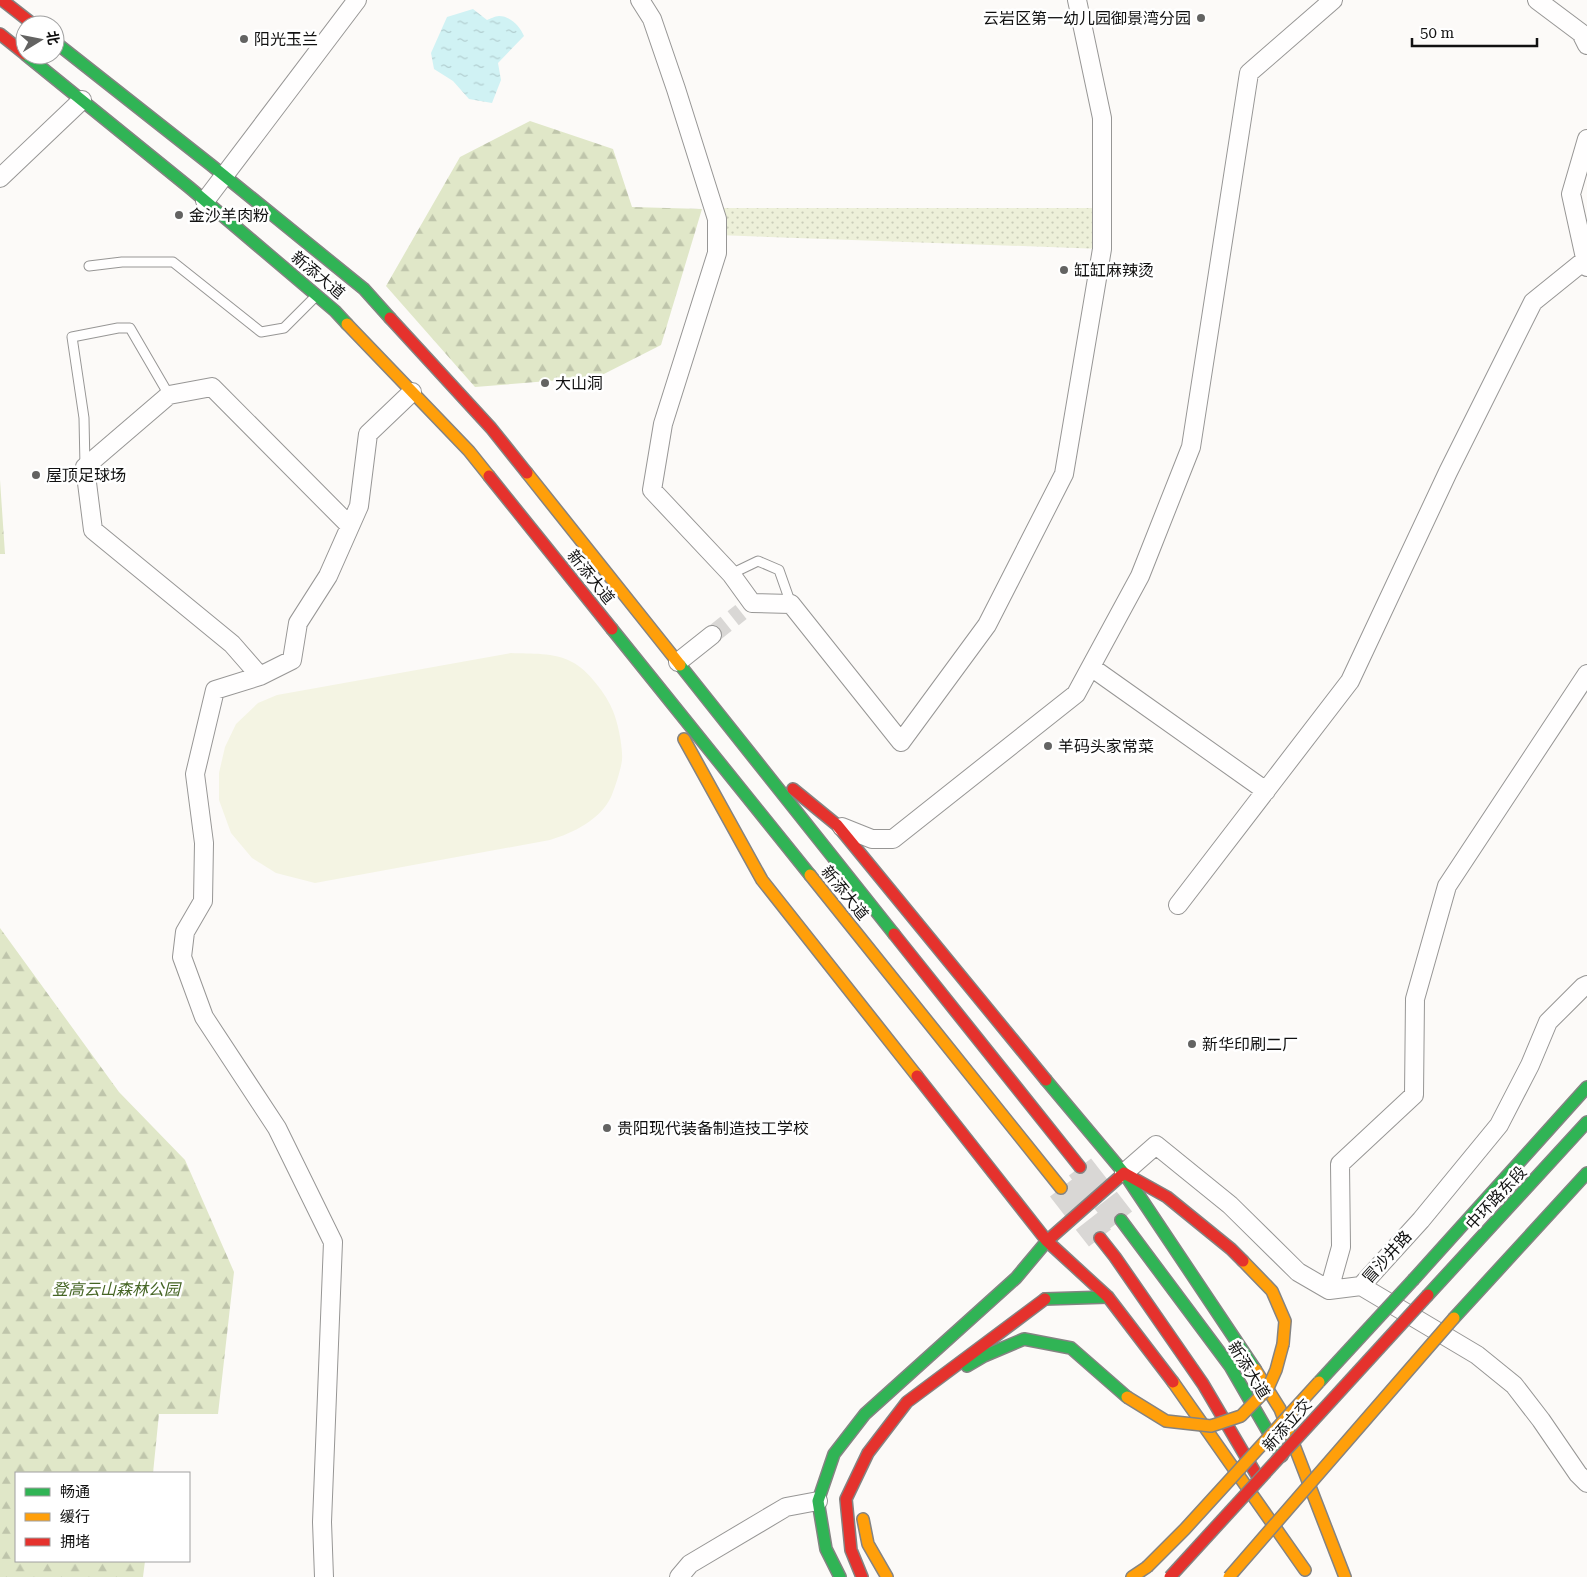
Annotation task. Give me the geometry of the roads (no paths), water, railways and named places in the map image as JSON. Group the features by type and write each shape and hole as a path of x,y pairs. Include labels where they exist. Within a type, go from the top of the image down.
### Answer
{"main road":[{"path":"2,0 21,15"},
{"name":"新添大道","path":"0,34 15,46"},
{"name":"新添大道","path":"65,50 224,175 364,289 491,428 1080,1167"},
{"name":"新添大道","path":"38,65 205,201 335,311 469,451 1061,1188"},
{"path":"645,670 762,880 1047,1241 1108,1297 1166,1372 1307,1573"},
{"path":"751,754 837,825 1124,1173 1230,1330 1280,1410 1344,1577"},
{"path":"1132,1577 1147,1567 1185,1529 1587,1087"},
{"name":"中环路东段","path":"1428,1295 1587,1122"},
{"path":"816,1553 818,1501 834,1454 865,1414 1016,1278 1047,1241 1124,1173"},
{"path":"907,1402 984,1356 1024,1339 1071,1348 1126,1397 1166,1421 1211,1426 1240,1416 1268,1388 1276,1370 1283,1344 1286,1321 1272,1291 1231,1249 1168,1197 1124,1173"},
{"path":"1229,1577 1454,1318 1587,1173"},
{"name":"新添大道","path":"1121,1220 1230,1366 1287,1466"},
{"path":"1100,1238 1203,1384 1264,1488"},
{"name":"新添立交","path":"1170,1577 1428,1295"},
{"path":"862,1577 851,1550 846,1499 868,1453 907,1402 1044,1299 1108,1297"},
{"path":"855,1480 868,1544 887,1577"},
{"path":"1296,1483 1344,1577"},
{"path":"818,1501 826,1549 840,1577"},
{"path":"1272,1504 1307,1573"}],"street":[{"path":"205,201 356,0"},
{"path":"640,0 652,19 717,219 717,253 663,424 652,490 731,574 747,608 791,604 901,742 987,624 1064,474 1102,249 1102,118 1077,0"},
{"path":"837,825 872,839 892,839 1076,694 1140,576 1191,447 1249,73 1333,0"},
{"path":"1537,0 1582,33 1587,45"},
{"path":"0,178 82,100"},
{"path":"1178,905 1350,681 1448,472 1532,302 1586,264 1570,194 1587,140"},
{"path":"260,676 232,644 93,530 86,467 169,395 212,386 350,526"},
{"path":"324,1577 322,1522 333,1242 277,1128 204,1017 182,957 186,932 203,901 204,843 195,774 215,690 260,676 292,660 298,623 328,576 359,506 368,434 412,392"},
{"path":"678,662 712,635"},
{"path":"1091,667 1266,791"},
{"path":"1124,1173 1156,1145 1230,1205 1298,1272 1329,1290 1341,1247 1340,1164 1414,1095 1415,999 1446,886 1587,674"},
{"name":"冒沙井路","path":"1329,1290 1361,1286 1421,1220 1499,1125 1530,1065 1548,1022 1587,985"},
{"path":"1361,1286 1477,1355 1514,1385 1578,1474 1587,1483"},
{"path":"679,1577 690,1564 786,1507 818,1501"}],"lane":[{"path":"89,266 122,262 173,262 261,332 284,328 317,295"},
{"path":"86,467 84,418 72,337 118,328 130,328 169,395"},
{"path":"731,574 758,561 779,570 791,604"}],"water":[{"path":"473,9 487,20 503,16 511,20 517,25 524,36 498,63 501,80 492,103 469,99 453,81 434,69 431,53 447,17"}],"tunnel":[{"path":"712,635 741,612"},
{"path":"1080,1167 1121,1220"},
{"path":"1061,1188 1100,1238"}],"place":[{"name":"云岩区第一幼儿园御景湾分园","path":"1201,18"},
{"name":"阳光玉兰","path":"244,39"},
{"name":"金沙羊肉粉","path":"179,215"},
{"name":"缸缸麻辣烫","path":"1064,270"},
{"name":"大山洞","path":"545,383"},
{"name":"屋顶足球场","path":"36,475"},
{"name":"羊码头家常菜","path":"1048,746"},
{"name":"新华印刷二厂","path":"1192,1044"},
{"name":"贵阳现代装备制造技工学校","path":"607,1128"}],"park label":[{"name":"登高云山森林公园","path":"116,1289"}]}
